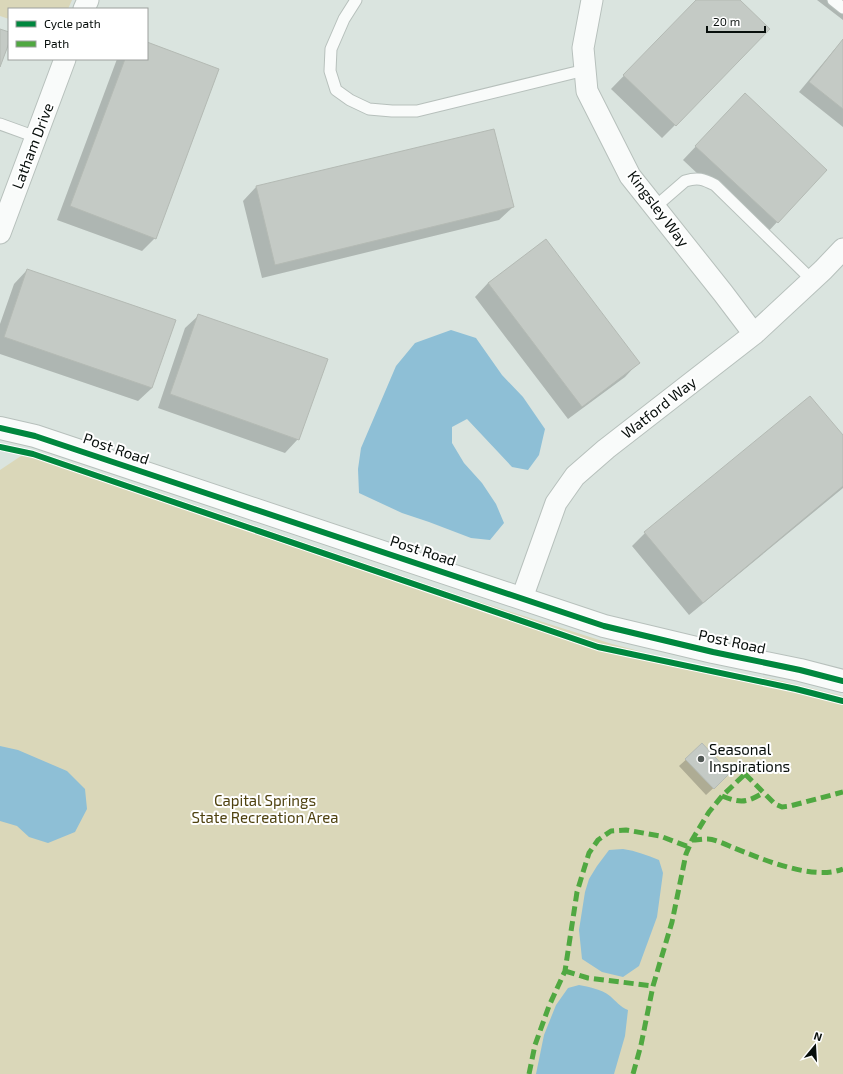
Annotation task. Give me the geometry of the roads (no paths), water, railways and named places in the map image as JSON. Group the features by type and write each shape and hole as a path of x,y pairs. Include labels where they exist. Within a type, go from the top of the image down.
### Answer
{"street":[{"name":"Kingsley Way","path":"592,0 583,48 587,91 630,176 754,334"},
{"name":"Latham Drive","path":"0,234 66,60"},
{"name":"Watford Way","path":"522,598 556,503 575,476 606,449 754,334 843,249"},
{"name":"Post Road","path":"0,428 35,436 604,626 843,681"}],"lane":[{"path":"356,0 344,19 331,49 330,71 336,90 350,100 369,109 417,111 585,70"},
{"path":"833,0 843,8"},
{"path":"0,124 36,137"},
{"path":"655,207 685,181 703,179 715,185 812,280"}],"water":[{"path":"451,330 476,338 502,375 523,397 545,429 539,455 528,470 512,467 467,419 452,427 452,443 464,463 482,483 496,504 504,523 490,540 471,538 402,513 359,493 358,469 361,448 396,366 415,343"},
{"path":"0,746 18,750 67,771 85,789 87,809 75,832 48,843 29,837 17,826 0,821"},
{"path":"623,849 641,853 659,860 663,873 657,917 639,966 623,977 602,972 582,959 579,930 585,892 589,879 609,850"},
{"path":"579,985 603,992 628,1010 625,1036 614,1074 536,1074 544,1035 556,1005 568,988"}],"place":[{"name":"Seasonal Inspirations","path":"701,759"}],"park label":[{"name":"Capital Springs State Recreation Area","path":"265,810"}]}
